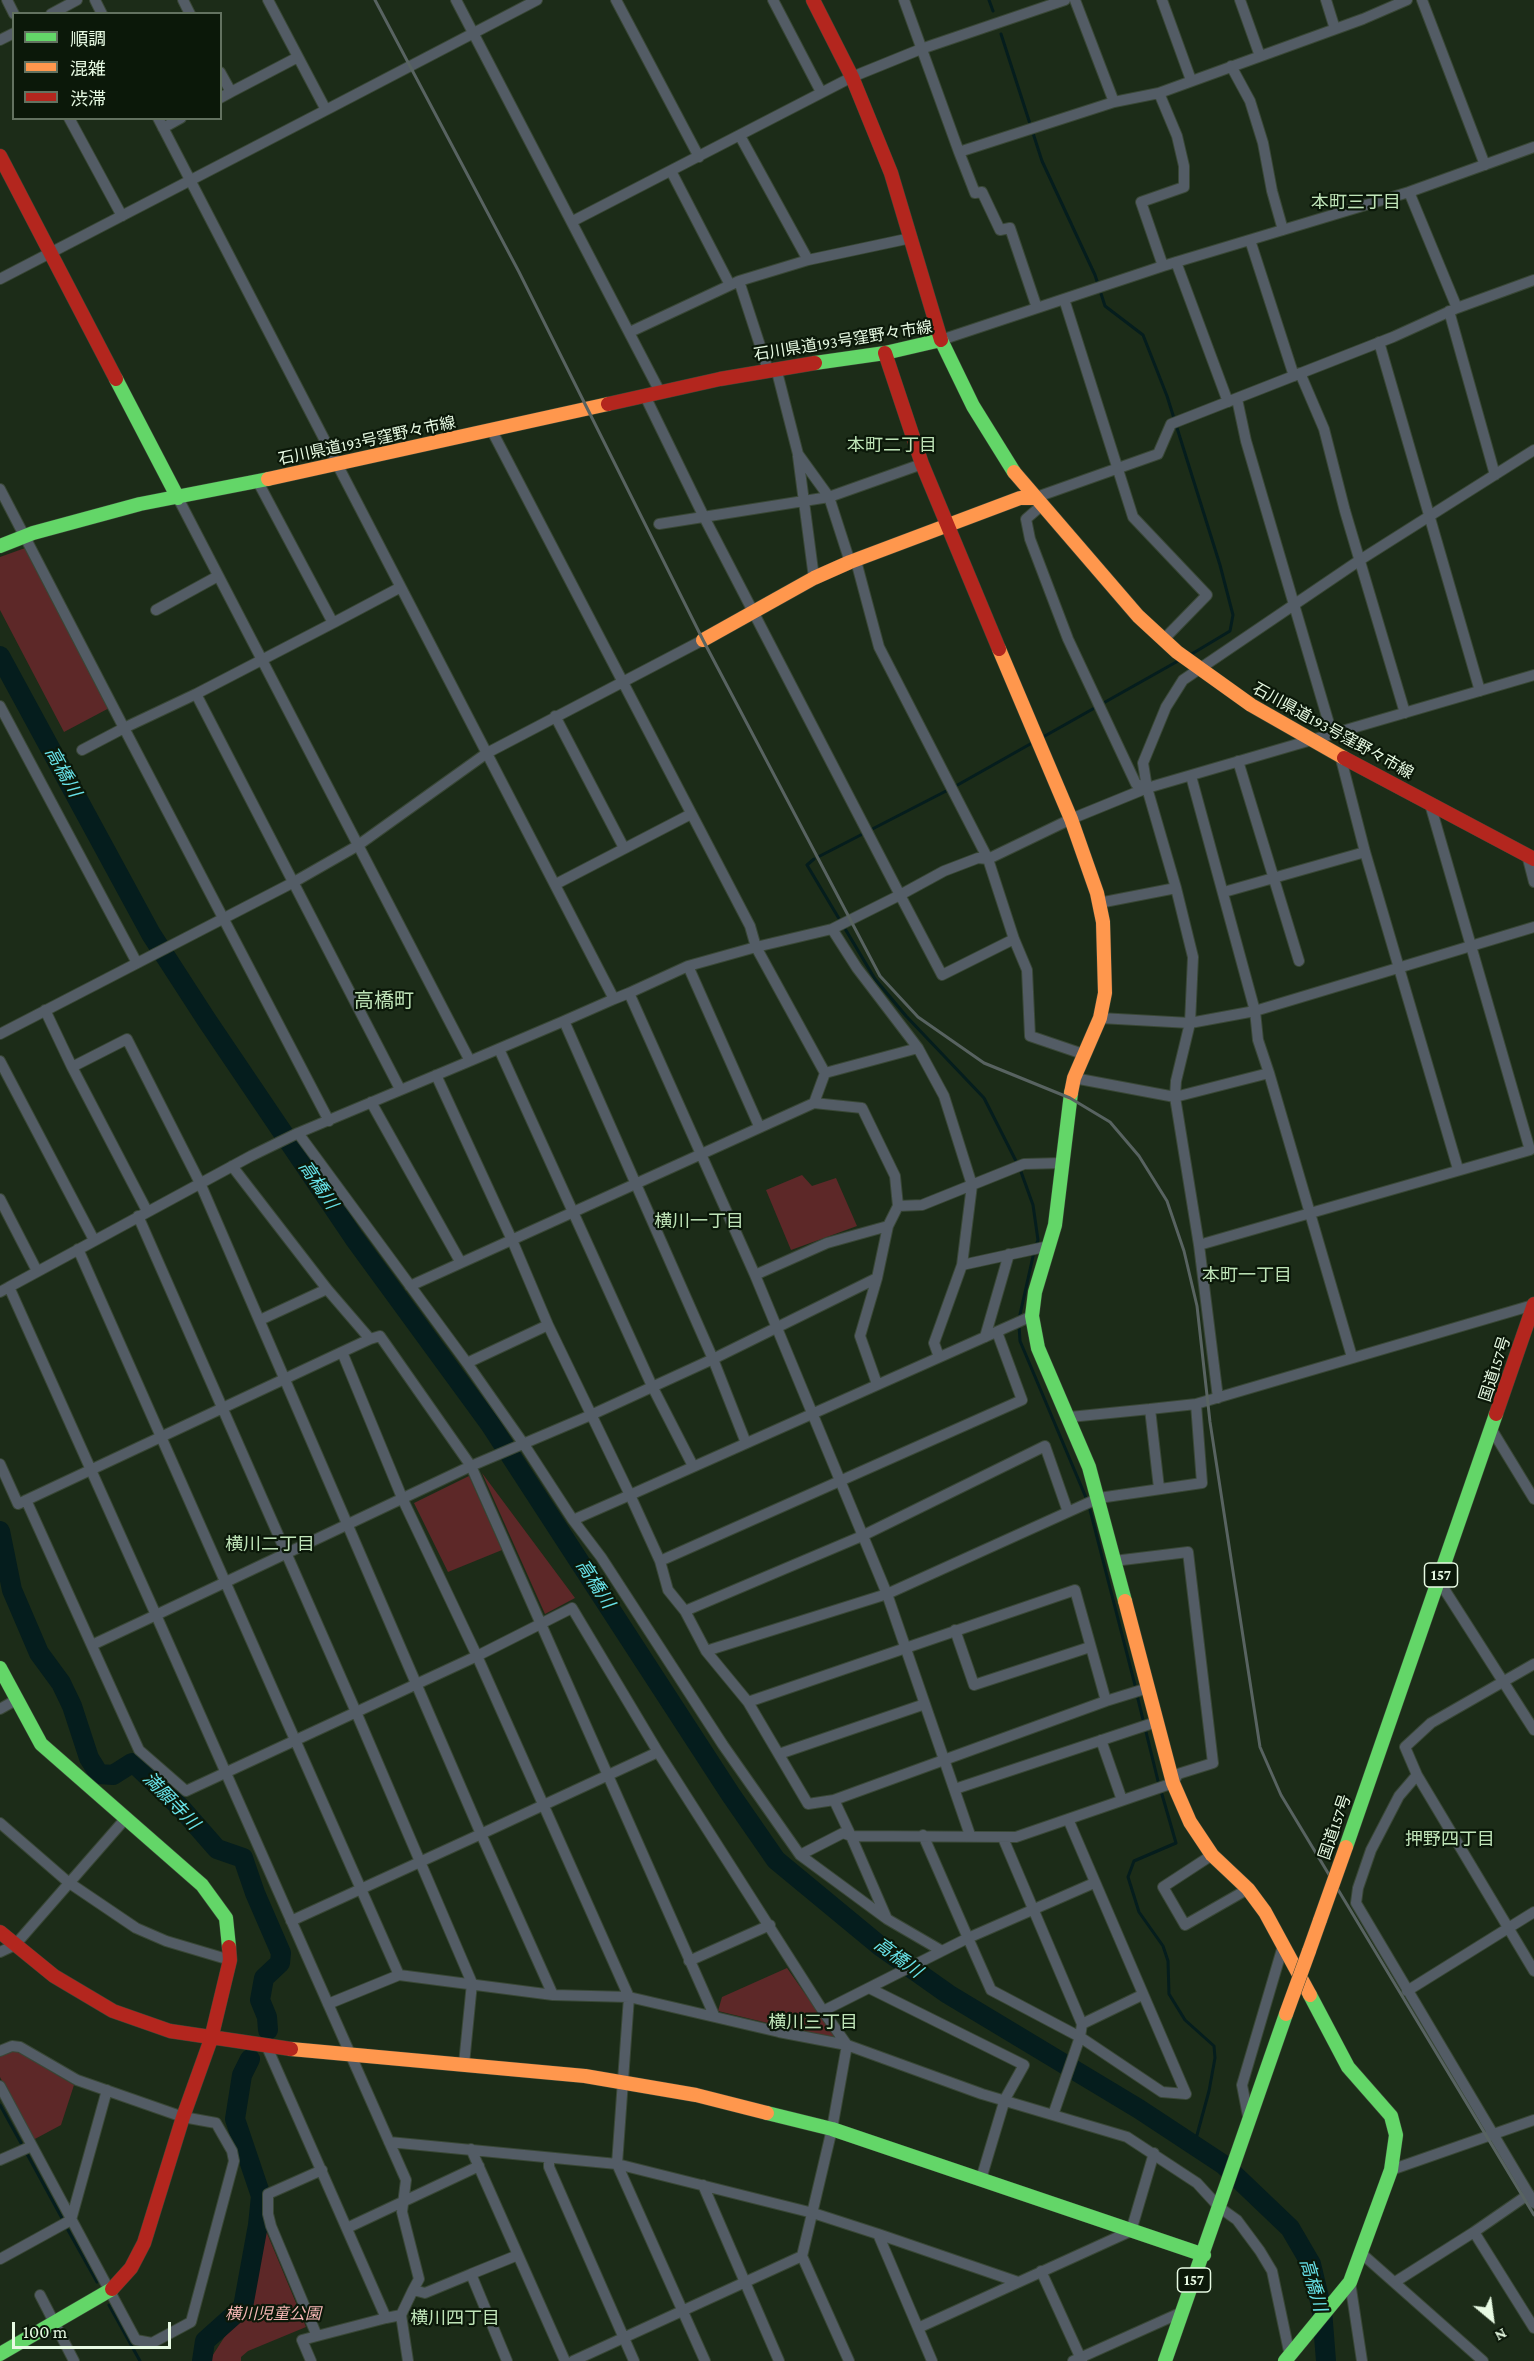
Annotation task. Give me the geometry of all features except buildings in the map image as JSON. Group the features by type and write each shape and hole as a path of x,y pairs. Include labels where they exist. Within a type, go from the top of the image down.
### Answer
{"main road":[{"path":"813,0 852,77 891,173 941,340"},
{"path":"0,156 178,498"},
{"name":"石川県道193号窪野々市線","path":"0,546 140,504 338,465 772,369 885,353 941,340 994,444 1037,502 1138,616 1164,639 1190,661 1251,705 1531,857"},
{"path":"885,353 922,464 1071,819 1103,921 1105,993 1100,1018 1074,1078 1047,1246 1035,1292 1024,1319 1070,1418 1092,1501 1114,1561 1139,1691 1164,1786 1212,1855 1248,1889 1265,1912 1348,2067 1391,2116 1396,2134 1391,2170 1350,2282 1288,2358"},
{"path":"703,640 814,578 1020,498 1037,502"},
{"name":"国道157号","path":"1165,2361 1204,2255 1243,2134 1534,1305"},
{"path":"0,1668 40,1744 202,1885 226,1918 230,1960 211,2039 183,2117 144,2243 130,2268 109,2292 0,2354"},
{"path":"0,1932 54,1976 113,2011 170,2031 267,2047 464,2064 623,2083 696,2095 832,2130 1204,2255"}],"street":[{"path":"55,12 77,0"},
{"path":"268,0 326,110"},
{"path":"456,0 660,392"},
{"path":"0,279 537,0"},
{"path":"616,0 699,157"},
{"path":"773,0 821,92"},
{"path":"904,0 975,193 982,192 1000,230 1010,228 1038,308"},
{"path":"573,222 852,77 921,49 1065,0"},
{"path":"1075,0 1114,102"},
{"path":"1162,0 1191,80"},
{"path":"1240,0 1260,56"},
{"path":"1326,0 1335,29"},
{"path":"959,152 1114,102 1159,93 1335,29 1407,0"},
{"path":"1422,0 1485,165"},
{"path":"222,97 298,57"},
{"path":"1231,66 1250,101 1263,143 1272,191 1283,230"},
{"path":"222,76 231,92"},
{"path":"1159,93 1177,136 1184,166 1184,187 1141,201 1162,266"},
{"path":"70,120 122,216"},
{"path":"160,123 614,999"},
{"path":"740,136 808,260"},
{"path":"941,340 1162,266 1409,192 1534,147"},
{"path":"671,171 734,283 772,369 798,454 802,501 814,578"},
{"path":"1409,192 1453,310 1495,475"},
{"path":"630,332 734,283 808,260 911,238"},
{"path":"1250,240 1297,375 1324,429 1405,712"},
{"path":"1176,262 1232,400 1246,441 1332,734"},
{"path":"1148,788 1136,784 1068,639 1030,539 1026,519 1037,502 1118,466 1158,454 1176,422 1379,342 1453,310 1534,280"},
{"path":"1064,299 1133,516 1207,596 1164,639"},
{"path":"1379,342 1480,691"},
{"path":"645,396 703,515 942,975 1014,939"},
{"path":"492,431 750,926 756,947 825,1073 814,1103"},
{"path":"1218,1398 1199,1245 1176,1097 1176,1081 1190,1023 1193,957 1143,763 1166,707 1183,680 1190,661 1293,607 1360,560 1534,450"},
{"path":"798,454 829,497 853,562 879,647 988,858 1014,939 1027,970 1030,1036 1083,1054"},
{"path":"659,524 703,515 829,497 922,464"},
{"path":"258,482 333,623"},
{"path":"0,489 328,1120"},
{"path":"178,498 470,1061"},
{"path":"156,610 218,576"},
{"path":"82,750 196,694 399,588"},
{"path":"0,1034 294,882 357,846 487,753 622,680 703,640"},
{"path":"408,2361 401,2315 419,2279 402,2212 406,2180 91,1469 5,1290 142,1214 298,1133 499,1049 688,966 838,926 944,871 978,858 988,858 1071,819 1148,788 1534,675"},
{"path":"196,694 400,1089"},
{"path":"0,706 137,963"},
{"path":"555,716 624,848"},
{"path":"1340,755 1365,852 1458,1169"},
{"path":"1238,761 1299,961"},
{"path":"1191,776 1255,1011 1258,1040 1352,1357"},
{"path":"1199,1245 1458,1169 1532,1150 1430,803"},
{"path":"556,884 691,814"},
{"path":"1224,892 1365,852"},
{"path":"1531,857 1534,882"},
{"path":"1099,903 1176,888"},
{"path":"838,926 857,968 918,1048 944,1096 972,1185 962,1265 934,1343 939,1357"},
{"path":"1100,1018 1190,1023 1255,1011 1534,927"},
{"path":"688,966 759,1126"},
{"path":"629,993 814,1412 839,1482 887,1594 946,1759 970,1834"},
{"path":"45,1010 142,1214 222,1409 356,1712 472,1983 464,2064"},
{"path":"564,1021 713,1359 746,1443"},
{"path":"72,1066 127,1039 200,1183 481,1834 553,1995"},
{"path":"825,1073 918,1048"},
{"path":"499,1049 652,1386 693,1466"},
{"path":"0,1061 94,1240"},
{"path":"1074,1078 1176,1097 1269,1073"},
{"path":"436,1075 512,1240 548,1325 660,1561 668,1590 685,1611 706,1651 748,1702 808,1804 834,1800 1139,1691"},
{"path":"371,1102 461,1263"},
{"path":"410,1286 814,1103 862,1108 895,1176 898,1206 888,1226 877,1278 860,1336 877,1384"},
{"path":"298,1133 523,1443 573,1520 601,1557 723,1745 800,1855 887,1919 939,1952"},
{"path":"898,1206 922,1205 1019,1165 1062,1163"},
{"path":"232,1166 327,1289 370,1339"},
{"path":"0,1199 37,1271"},
{"path":"755,1275 827,1243 888,1226"},
{"path":"962,1265 1047,1246"},
{"path":"78,1250 399,1975"},
{"path":"985,1337 1009,1254"},
{"path":"92,1645 349,1526 476,1464 713,1359 877,1278"},
{"path":"260,1320 327,1289"},
{"path":"1070,1418 1196,1404 1534,1305"},
{"path":"573,1520 1024,1319"},
{"path":"466,1363 548,1325"},
{"path":"660,1561 1022,1400 996,1332"},
{"path":"0,1464 18,1504 285,1378 380,1336 476,1464 541,1624 714,2015"},
{"path":"342,1352 403,1500 477,1656 628,1997 617,2164 705,2361"},
{"path":"706,1651 887,1594 1092,1501 1159,1488 1202,1483 1196,1404"},
{"path":"1150,1409 1159,1488"},
{"path":"1492,1430 1534,1499"},
{"path":"685,1611 862,1536 1045,1446 1068,1512"},
{"path":"27,1500 138,1750 186,1791 477,1656 572,1608 658,1752 770,1925 823,2012 847,2044 832,2130 802,2256 849,2361"},
{"path":"800,1855 843,1833 852,1836 970,1834 1016,1837 1164,1786 1178,1774 1213,1763 1188,1552 1114,1561"},
{"path":"1439,1581 1534,1730"},
{"path":"748,1702 1075,1590 1106,1701"},
{"path":"955,1630 974,1685 1090,1647"},
{"path":"1534,1664 1431,1723 1405,1746 1417,1775 1534,1971"},
{"path":"0,1708 16,1700"},
{"path":"779,1754 925,1704"},
{"path":"955,1789 1148,1724"},
{"path":"1101,1740 1122,1800"},
{"path":"291,1921 658,1752"},
{"path":"1395,2282 1531,2198 1356,1903 1358,1888 1371,1850 1399,1796 1417,1775"},
{"path":"834,1800 887,1919"},
{"path":"0,1952 15,1945 126,1818"},
{"path":"924,1835 991,1990 1080,2037 1162,2092 1186,2094 1068,1819"},
{"path":"0,1823 69,1882 136,1928 165,1941 230,1960"},
{"path":"1004,1838 1082,2024 1080,2037 1053,2115"},
{"path":"1212,1855 1162,1887 1185,1926 1248,1889"},
{"path":"823,2012 968,1938 1094,1883"},
{"path":"1407,1991 1534,1912"},
{"path":"689,1961 770,1925"},
{"path":"1249,2120 1242,2085 1283,1946"},
{"path":"328,2004 399,1975 553,1995 628,1997 714,2015 779,2032 847,2044 982,2094 1127,2137 1197,2183 1237,2220 1272,2271 1288,2358"},
{"path":"869,1988 1024,2064 1005,2099 981,2179"},
{"path":"1082,2024 1142,1995"},
{"path":"0,2051 12,2046 20,2047 77,2080 183,2117 216,2123 232,2151 234,2162 191,2322 152,2343 136,2340 0,2086"},
{"path":"267,2047 387,2318"},
{"path":"0,2259 71,2220 107,2090"},
{"path":"1391,2170 1534,2120"},
{"path":"389,2142 617,2164 813,2213 1018,2282"},
{"path":"0,2160 32,2146"},
{"path":"471,2150 565,2361"},
{"path":"918,2328 1131,2230 1154,2153"},
{"path":"549,2158 549,2167 634,2361"},
{"path":"346,2228 479,2166"},
{"path":"317,2336 271,2226 268,2214 268,2194 322,2170"},
{"path":"703,2185 779,2361"},
{"path":"1474,2232 1534,2328"},
{"path":"878,2234 932,2361"},
{"path":"1361,2253 1483,2361"},
{"path":"413,2290 425,2293 518,2255"},
{"path":"573,2361 802,2256"},
{"path":"1041,2271 1078,2360 1183,2312"},
{"path":"471,2274 507,2361"},
{"path":"1350,2282 1362,2361"},
{"path":"40,2295 74,2361"},
{"path":"311,2361 302,2340 401,2315"}],"green space":[{"path":"28,547 113,706 64,732 0,610 0,557"},
{"path":"802,1175 812,1186 836,1178 857,1226 791,1250 766,1190"},
{"path":"482,1473 575,1598 545,1614"},
{"path":"469,1476 502,1550 448,1572 414,1503"},
{"path":"787,1968 838,2040 718,2011 722,1997"},
{"path":"15,2050 74,2085 61,2125 33,2140 0,2077 0,2054"},
{"name":"横川児童公園","path":"264,2226 306,2327 248,2351 241,2357 241,2361 209,2361 238,2316 247,2310"}],"waterway":[{"path":"989,0 993,11"},
{"path":"1001,34 1042,161 1095,275 1105,306 1143,335 1167,396 1220,565 1233,615 1230,631 1190,655"},
{"name":"高橋川","path":"0,656 151,934 354,1238 490,1424 731,1795 776,1860 880,1946 948,1994 1139,2109 1224,2165 1290,2228 1311,2264 1322,2310 1326,2361"},
{"path":"1043,737 1178,661"},
{"path":"954,787 1032,743"},
{"path":"818,857 948,790"},
{"path":"814,859 807,865 875,979 906,1016 984,1098 1017,1163"},
{"path":"1020,1169 1033,1205 1038,1240 1036,1246"},
{"path":"1019,1319 1034,1252"},
{"path":"1019,1325 1020,1341 1087,1500"},
{"path":"1089,1506 1136,1689"},
{"name":"満願寺川","path":"0,1531 12,1590 39,1653 61,1683 72,1706 89,1758 99,1774 113,1775 132,1763 136,1765 182,1809 217,1849 243,1858 255,1893 281,1953 280,1963 264,1978 260,2000 267,2017 268,2030"},
{"path":"1137,1695 1159,1785"},
{"path":"1161,1791 1176,1843 1134,1861 1128,1877 1139,1912 1163,1946 1168,1961 1169,1994 1185,2020 1214,2046 1215,2058 1209,2091 1194,2146"},
{"name":"満願寺川","path":"202,2361 205,2341 243,2307 258,2225 261,2196 235,2119 242,2075 250,2059"},
{"path":"0,2105 21,2143"},
{"path":"26,2152 63,2220"},
{"path":"68,2230 97,2282"},
{"path":"109,2305 140,2361"}],"railway":[{"path":"375,0 519,272 703,640 880,976 918,1017 984,1063 1070,1098 1110,1122 1139,1156 1167,1201 1184,1251 1197,1306 1210,1422 1260,1747 1281,1795 1534,2215"}],"traffic: fast":[{"path":"815,363 885,353 941,340 973,406 1014,472"},
{"path":"116,379 178,498"},
{"path":"0,546 33,533 140,504 268,479"},
{"path":"1071,1093 1055,1225 1035,1292 1032,1316 1038,1348 1089,1467 1125,1601"},
{"path":"1346,1847 1496,1414"},
{"path":"0,1668 41,1744 202,1885 226,1918 229,1947"},
{"path":"1285,2361 1350,2282 1391,2170 1396,2135 1391,2116 1348,2067 1310,1995"},
{"path":"1165,2361 1286,2014"},
{"path":"767,2113 832,2129 1204,2255"},
{"path":"0,2354 112,2289"}],"traffic: slow":[{"path":"268,479 608,404"},
{"path":"1014,472 1138,616 1177,652 1251,705 1344,758"},
{"path":"703,640 814,578 850,562 1020,498 1034,498"},
{"path":"999,649 1071,819 1097,893 1103,922 1105,993 1100,1018 1074,1078 1071,1093"},
{"path":"1125,1601 1173,1783 1190,1822 1212,1855 1248,1889 1265,1912 1310,1995"},
{"path":"1320,1920 1346,1847"},
{"path":"1309,1951 1320,1920"},
{"path":"1286,2014 1309,1951"},
{"path":"291,2049 585,2076 696,2095 767,2113"}],"traffic: jam":[{"path":"813,0 852,77 891,173 941,340"},
{"path":"0,156 116,379"},
{"path":"885,353 922,464 999,649"},
{"path":"608,404 720,379 815,363"},
{"path":"1344,758 1534,859"},
{"path":"1496,1414 1534,1304"},
{"path":"0,1932 54,1976 113,2011 170,2031 291,2049"},
{"path":"112,2289 131,2268 144,2243 183,2117 211,2039 230,1960 229,1947"}],"district":[{"name":"本町三丁目","path":"1356,202"},
{"name":"本町二丁目","path":"892,445"},
{"name":"高橋町","path":"384,1001"},
{"name":"横川一丁目","path":"699,1221"},
{"name":"本町一丁目","path":"1247,1275"},
{"name":"横川二丁目","path":"270,1544"},
{"name":"押野四丁目","path":"1450,1839"},
{"name":"横川三丁目","path":"813,2022"},
{"name":"横川四丁目","path":"455,2318"}]}
